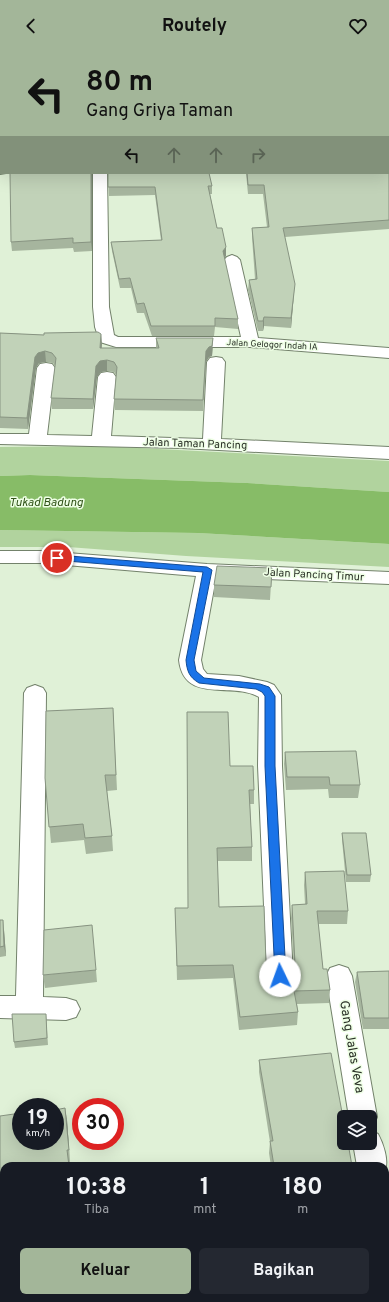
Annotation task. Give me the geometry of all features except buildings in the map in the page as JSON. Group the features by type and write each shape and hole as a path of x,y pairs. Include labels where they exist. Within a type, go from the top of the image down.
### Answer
{"street":[{"name":"Jalan Gelogor Indah IA","path":"100,174 101,306 103,327 106,338 116,342 250,342 389,353"},
{"path":"232,260 248,327 250,342"},
{"path":"212,444 216,362"},
{"path":"37,439 46,368"},
{"path":"101,441 107,377"},
{"name":"Jalan Taman Pancing","path":"0,439 212,444 389,453"},
{"name":"Jalan Pancing Timur","path":"0,557 42,557 207,570 389,578"},
{"path":"207,570 190,660 192,671 196,677 202,681 257,686 266,689 270,696 270,766 280,976"},
{"path":"29,1007 35,693"},
{"name":"Gang Jalas Veva","path":"339,976 362,1110"},
{"path":"0,1007 66,1009"},
{"path":"369,1150 371,1162"}],"shaded area":[{"path":"100,446 389,461 389,492 247,483 30,475 0,476 0,447"},
{"path":"0,530 198,533 389,544 389,567 186,556 68,547 0,547"}],"water":[{"name":"Tukad Badung","path":"30,475 247,483 389,492 389,544 198,533 0,530 0,476"}],"route":[{"path":"57,558 207,570 190,660 192,671 196,677 202,681 257,686 266,689 270,696 270,766 280,976"}]}
